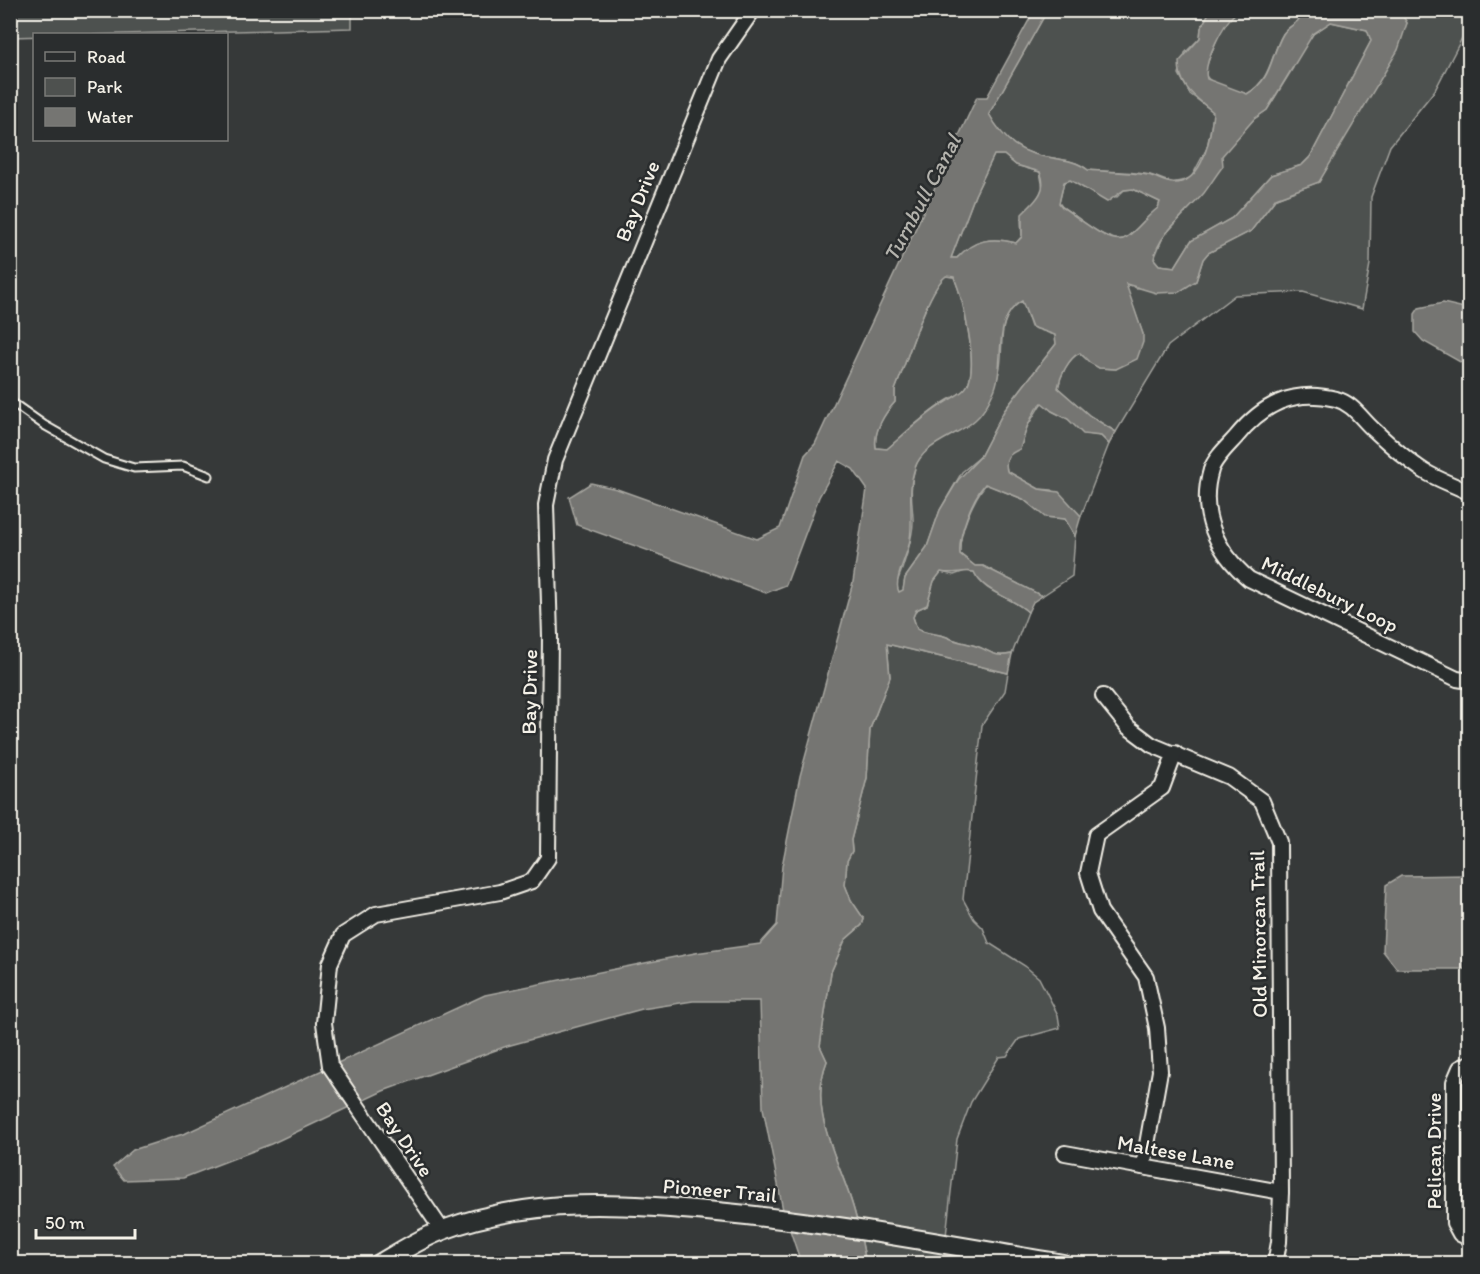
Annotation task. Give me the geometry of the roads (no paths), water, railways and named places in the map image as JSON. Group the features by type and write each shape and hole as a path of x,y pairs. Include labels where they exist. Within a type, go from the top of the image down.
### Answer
{"street":[{"name":"Bay Drive","path":"442,1230 330,1066 324,1023 330,964 343,935 376,914 500,892 532,881 548,858 550,636 546,505 555,460 719,59 753,10"},
{"name":"Middlebury Loop","path":"1470,493 1424,471 1372,429 1354,408 1337,399 1304,395 1269,405 1249,420 1211,468 1206,509 1217,543 1233,566 1249,579 1457,679 1470,681"},
{"name":"Old Minorcan Trail","path":"1103,696 1128,728 1152,745 1229,777 1262,801 1279,842 1281,1192 1279,1242 1275,1263"},
{"path":"1143,1167 1160,1071 1157,1028 1146,978 1100,910 1088,873 1096,835 1162,788 1175,753"},
{"name":"Pelican Drive","path":"1470,1063 1460,1068 1454,1082 1454,1223 1460,1234 1470,1239"},
{"name":"Maltese Lane","path":"1065,1153 1281,1192"},
{"name":"Pioneer Trail","path":"379,1263 442,1230 487,1217 549,1206 597,1203 782,1218 1063,1263"}],"lane":[{"path":"10,401 45,425 104,459 134,468 183,466 209,476"}],"water":[{"path":"1034,11 1047,11 989,114 1001,132 1014,145 1031,153 1072,162 1088,170 1148,175 1174,183 1184,181 1192,175 1199,167 1208,145 1213,112 1185,85 1179,62 1200,38 1201,28 1210,11 1238,11 1227,23 1216,42 1208,63 1207,79 1247,94 1262,81 1283,34 1299,20 1302,13 1307,11 1400,11 1407,23 1398,50 1319,182 1276,198 1251,231 1208,253 1203,259 1196,281 1179,292 1156,293 1126,284 1143,334 1143,342 1137,359 1116,369 1099,368 1080,353 1068,363 1058,388 1090,416 1116,432 1109,444 1101,436 1083,434 1068,419 1042,403 1036,409 1020,449 1010,454 1007,459 1007,471 1039,489 1059,492 1081,516 1075,536 1065,519 1045,517 1023,499 985,484 980,491 964,527 960,554 975,566 983,566 1042,596 1033,602 1028,612 984,585 974,572 941,572 934,581 927,605 916,610 913,617 917,629 921,631 945,636 996,655 1012,654 1008,673 887,644 890,677 870,729 867,778 851,840 852,851 847,861 845,885 851,900 864,919 862,925 845,940 831,972 820,1046 827,1061 822,1082 821,1102 824,1122 857,1222 783,1210 763,1108 760,1001 693,1001 642,1009 507,1046 383,1091 271,1144 183,1178 124,1180 113,1167 133,1150 186,1133 485,995 695,953 760,944 777,925 782,866 800,776 853,582 867,489 853,469 839,461 819,497 786,585 766,593 577,525 569,497 591,483 617,489 757,539 780,528 805,455 815,444 977,97 987,97","holes":["1331,22 1367,30 1371,41 1310,157 1302,165 1271,175 1232,218 1191,241 1175,267 1159,265 1154,259 1161,241 1206,190 1223,166 1222,156 1254,119 1267,110 1313,34","994,155 1004,155 1016,165 1040,172 1043,185 1039,196 1022,214 1022,237 1016,243 999,240 984,241 970,247 957,258 951,258 975,195","1070,180 1107,202 1124,190 1133,189 1160,202 1158,208 1127,237 1112,238 1094,230 1062,207 1059,203 1064,182","946,276 954,277 962,300 971,348 970,376 967,386 924,417 887,449 876,448 878,429 895,402 895,390 924,311","1022,301 1032,327 1055,335 1056,344 1004,411 980,457 958,480 940,510 927,547 905,578 903,590 899,592 899,576 911,535 911,487 915,468 925,452 968,426 983,411 997,382 1002,331 1012,309"]},
{"path":"1443,303 1469,309 1469,367 1423,341 1415,332 1415,314 1419,308"},
{"path":"1469,875 1469,969 1397,969 1383,951 1386,885 1401,876"},
{"path":"789,1227 861,1238 866,1263 801,1263"}],"water label":[{"name":"Turnbull Canal","path":"922,198"}]}
